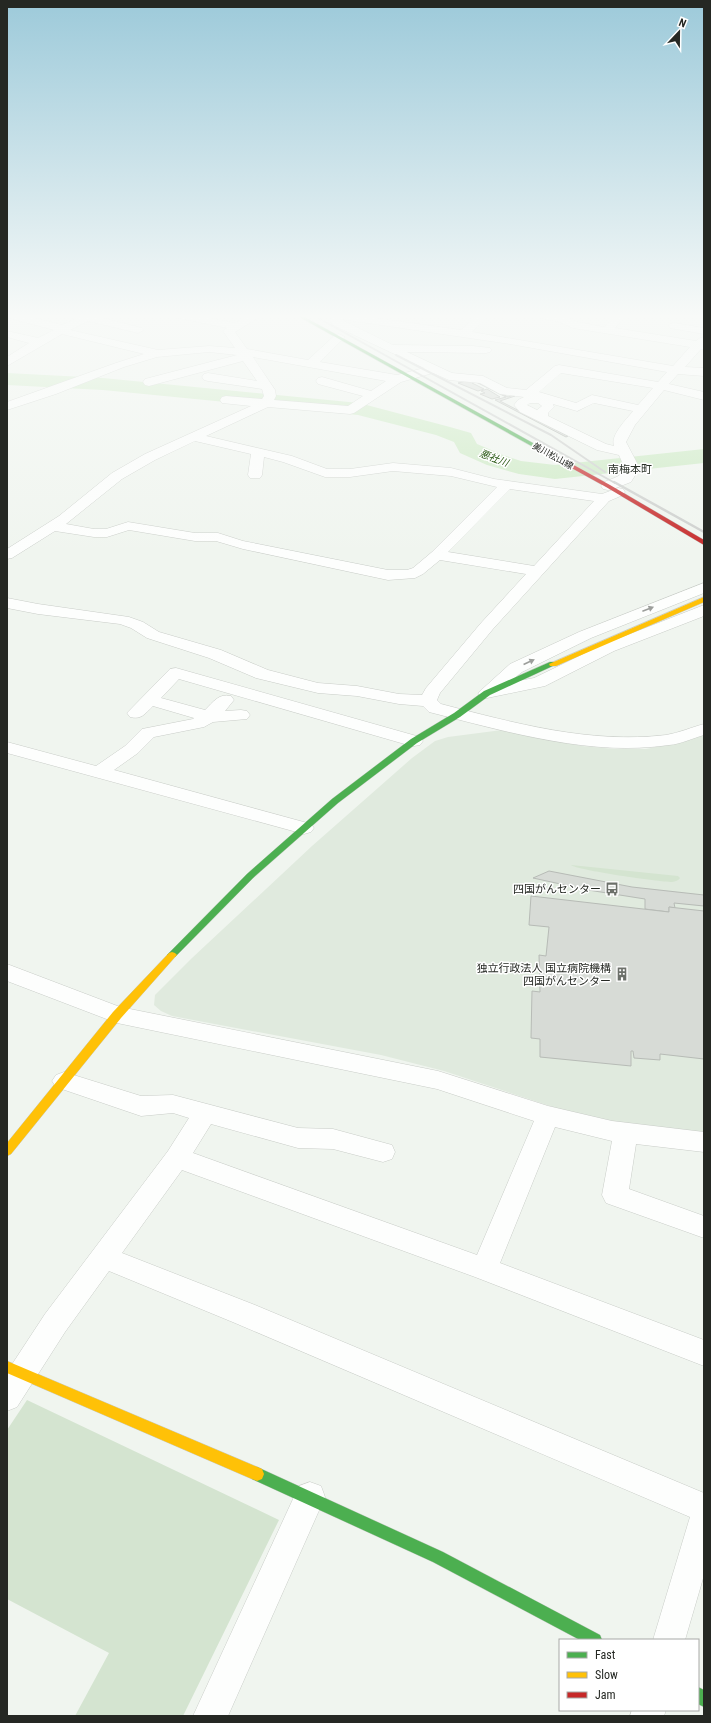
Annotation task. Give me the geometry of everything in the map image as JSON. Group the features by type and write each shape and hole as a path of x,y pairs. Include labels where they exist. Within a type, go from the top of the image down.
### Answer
{"street":[{"path":"7,406 40,394"},
{"path":"259,394 267,397 353,408 373,395"},
{"name":"美川松山線","path":"442,394 610,492 704,543"},
{"path":"531,394 550,398 577,407 592,399 641,409"},
{"path":"428,701 432,692 487,626 610,492 626,479 629,460 620,446 620,437 641,409 654,394"},
{"path":"226,400 267,397"},
{"path":"11,550 53,526 117,476 150,457 194,437 267,397"},
{"path":"542,416 629,460"},
{"path":"194,437 287,459 325,473 350,473 380,468 404,468 451,472 507,485 610,492"},
{"path":"255,475 258,452"},
{"path":"53,526 94,533 107,533 128,526 195,536 218,537 243,545 388,575 401,576 410,575 418,571 437,555 507,485"},
{"path":"437,555 538,571"},
{"path":"7,1151 117,1015 191,934 250,876 335,801 414,741 458,715 516,668 585,635 704,588"},
{"path":"487,693 704,599"},
{"path":"7,603 38,609 123,620 137,625 153,635 215,654 262,674 318,688 357,691 399,699 428,701 435,708 458,715 551,735 608,743 669,740 704,729"},
{"path":"487,693 539,682 608,648 704,610"},
{"path":"136,713 176,673 414,741"},
{"path":"150,700 209,717 241,715"},
{"path":"100,772 129,751 148,733 198,723 209,717 225,700"},
{"path":"7,747 304,828"},
{"path":"7,972 117,1015 438,1080 548,1116 612,1131 704,1142"},
{"path":"64,1081 141,1106 173,1104 298,1138 333,1139 383,1152"},
{"path":"7,1397 15,1370 55,1323 104,1257 176,1158 205,1112"},
{"path":"484,1269 548,1116"},
{"path":"626,1132 615,1195 704,1228"},
{"path":"176,1158 484,1269 704,1353"},
{"path":"104,1257 245,1314 704,1508"},
{"path":"15,1370 233,1463 438,1557 593,1639"},
{"path":"211,1716 310,1498"},
{"path":"669,1639 704,1520"}],"shaded area":[{"path":"502,730 582,746 615,749 646,749 672,744 704,735 704,1132 644,1128 559,1109 444,1071 381,1055 172,1016 161,1011 154,1005 155,995 192,958 312,846 412,758 435,741 448,737"}],"green space":[{"path":"571,865 678,876 680,878 672,882 652,880 602,873"},
{"path":"27,1400 279,1520 183,1716 75,1716 109,1653 7,1599 7,1430"}],"building":[{"path":"481,394 496,394 500,397 492,399"},
{"path":"501,394 508,397 513,395 515,396 500,401 568,436 566,437 495,400 506,397"},
{"path":"549,871 632,887 704,895 704,906 674,903 675,908 669,907 669,912 645,909 645,899 588,890 533,878"},
{"name":"独立行政法人 国立病院機構 四国がんセンター","path":"531,896 669,912 669,907 704,911 704,1059 660,1054 660,1060 634,1058 633,1051 631,1051 631,1066 540,1057 540,1039 531,1038 532,991 540,992 539,955 546,956 549,927 529,925"}],"waterway":[{"name":"悪社川","path":"210,394 359,409 443,431 463,438 468,448 495,460 519,467 555,472 704,456"}],"railway":[{"path":"456,394 615,483"},
{"path":"472,394 551,435 605,472"},
{"path":"614,482 704,532"}],"traffic: fast":[{"path":"442,394 539,448"},
{"path":"172,955 250,876 335,801 414,741 457,715 487,693 553,664"},
{"path":"257,1474 438,1557 593,1639"},
{"path":"699,1696 704,1699"}],"traffic: slow":[{"path":"553,664 704,599"},
{"path":"7,1151 117,1015 172,955"},
{"path":"7,1367 257,1474"}],"traffic: jam":[{"path":"539,448 608,486 704,543"}],"place":[{"name":"四国がんセンター","path":"612,889"},
{"name":"独立行政法人 国立病院機構 四国がんセンター","path":"622,974"}],"district":[{"name":"南梅本町","path":"630,469"}]}
